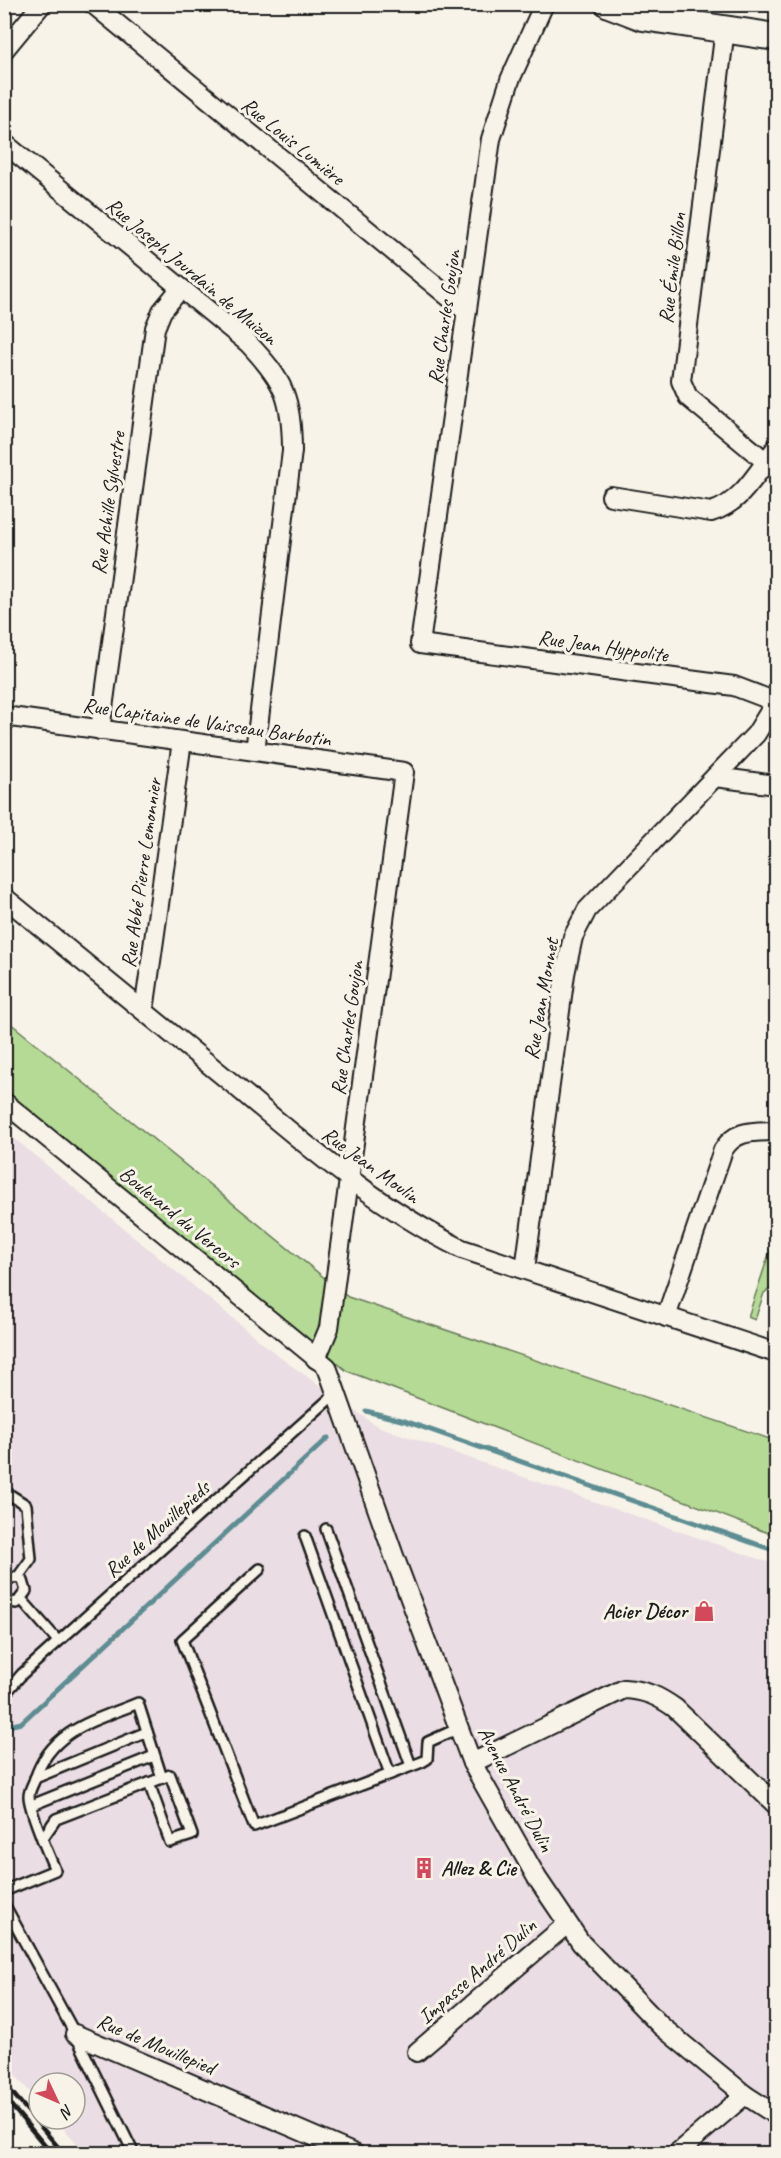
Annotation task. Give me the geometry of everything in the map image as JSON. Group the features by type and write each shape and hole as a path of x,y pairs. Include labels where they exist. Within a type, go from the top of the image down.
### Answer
{"street":[{"path":"4,50 42,4"},
{"name":"Rue Louis Lumière","path":"93,4 173,73 466,311"},
{"name":"Rue Charles Goujon","path":"420,644 491,139 510,80 544,4"},
{"path":"609,4 644,16 777,38"},
{"name":"Rue Émile Billon","path":"724,29 681,381 688,397 773,460"},
{"name":"Rue Joseph Jourdain de Muizon","path":"4,143 248,343 270,366 286,393 292,415 292,451 255,751"},
{"name":"Rue Achille Sylvestre","path":"100,730 155,328 162,311 180,289"},
{"path":"611,496 711,512 724,508 735,500 773,460"},
{"name":"Rue Jean Hyppolite","path":"420,644 734,686 776,703"},
{"name":"Rue Jean Monnet","path":"525,1269 565,974 573,937 587,910 756,734 776,703"},
{"name":"Rue Capitaine de Vaisseau Barbotin","path":"4,716 404,772"},
{"name":"Rue Abbé Pierre Lemonnier","path":"144,1011 182,741"},
{"name":"Rue Charles Goujon","path":"322,1363 329,1328 404,772"},
{"path":"715,777 777,785"},
{"name":"Rue Jean Moulin","path":"4,897 349,1178 423,1230 462,1249 777,1353"},
{"name":"Boulevard du Vercors","path":"4,1102 322,1363"},
{"path":"666,1317 726,1145 738,1134 777,1131"},
{"name":"Avenue André Dulin","path":"322,1363 336,1394 472,1763 567,1924 661,2026 745,2095 777,2115"},
{"path":"472,1763 624,1689 640,1690 658,1696 675,1708 777,1805"},
{"name":"Impasse André Dulin","path":"417,2052 567,1924"},
{"name":"Rue de Mouillepied","path":"75,2034 355,2154"},
{"path":"676,2154 745,2095"}],"lane":[{"name":"Rue de Mouillepieds","path":"4,1695 22,1674 58,1641 336,1394"},
{"path":"4,1491 26,1505 31,1559 18,1577 4,1579"},
{"path":"326,1529 411,1767"},
{"path":"305,1536 390,1774"},
{"path":"260,1569 182,1640 254,1826 427,1760 426,1745 431,1739 459,1728"},
{"path":"4,1601 12,1604 22,1600 26,1591 23,1581 18,1577"},
{"path":"22,1600 58,1641"},
{"path":"4,1891 55,1870 42,1839 29,1796 35,1778 51,1750 70,1730 138,1703 162,1778"},
{"path":"35,1778 147,1732"},
{"path":"32,1805 154,1756"},
{"path":"42,1839 56,1819 149,1783 170,1775 192,1835 170,1842 149,1783"},
{"name":"Rue de Mouillepied","path":"4,1904 7,1918 75,2034"},
{"path":"75,2034 134,2154"}],"shaded area":[{"path":"4,1130 282,1359 377,1426 776,1565 776,2153 86,2153 66,2131 87,2131 87,2071 27,2071 27,2089 5,2064"}],"green space":[{"path":"4,1018 348,1297 776,1441 776,1536 347,1371 5,1092"},
{"path":"776,1233 776,1285 764,1293 755,1320 748,1317"}],"waterway":[{"path":"366,1411 405,1421 776,1551"},
{"path":"8,1726 21,1723 328,1438"}],"railway":[{"path":"4,2083 64,2154"},
{"path":"4,2097 52,2154"}],"place":[{"name":"Acier Décor","path":"704,1611"},
{"name":"Allez & Cie","path":"424,1868"}]}
